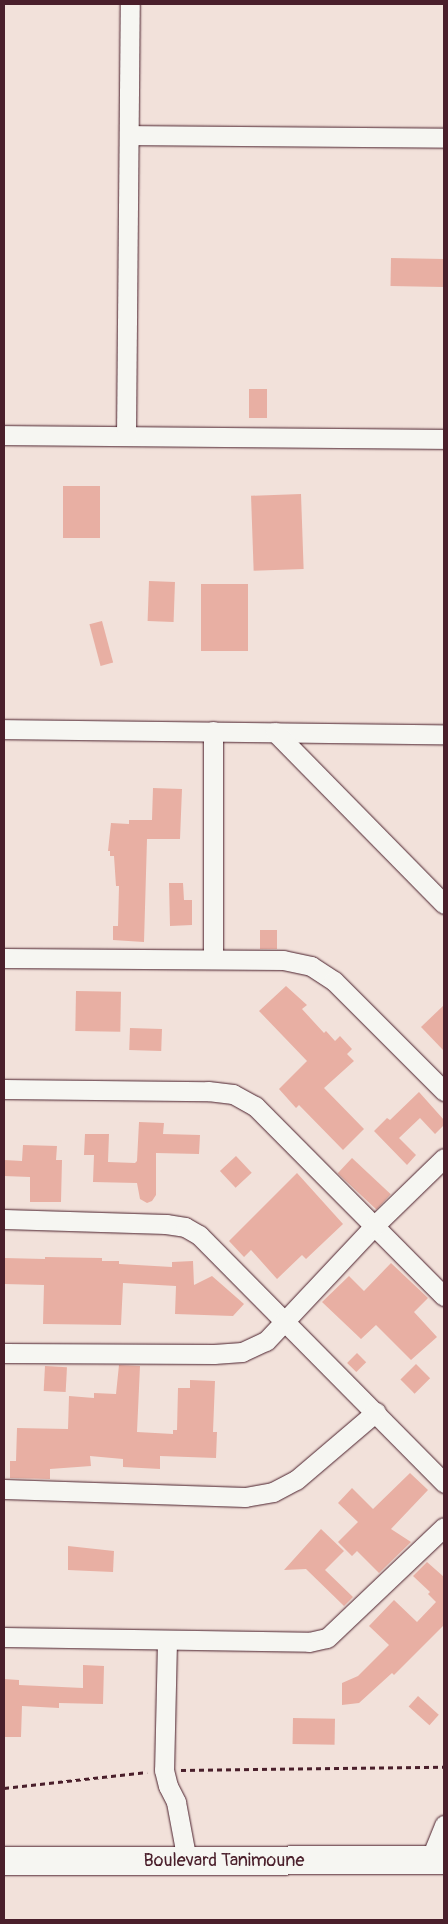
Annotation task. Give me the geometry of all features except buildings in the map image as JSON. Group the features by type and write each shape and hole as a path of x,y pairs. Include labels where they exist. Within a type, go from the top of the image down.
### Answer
{"main road":[{"name":"Boulevard Tanimoune","path":"4,1861 437,1860"}],"street":[{"path":"126,436 130,4"},
{"path":"129,135 444,138"},
{"path":"4,435 444,439"},
{"path":"4,729 444,734"},
{"path":"213,959 214,731"},
{"path":"274,732 444,904"},
{"path":"4,958 283,960 311,966 334,980 444,1091"},
{"path":"4,1088 208,1091 234,1094 255,1106 444,1296"},
{"path":"4,1353 214,1354 242,1352 266,1341 375,1225 444,1158"},
{"path":"4,1219 166,1224 185,1227 199,1235 376,1412 444,1483"},
{"path":"4,1489 245,1497 273,1492 296,1480 376,1412"},
{"path":"4,1637 309,1642 327,1638 444,1527"},
{"path":"167,1641 164,1770 168,1786 176,1802 187,1861"},
{"path":"437,1860 444,1826"}],"path":[{"path":"4,1788 164,1770 444,1767"}]}
